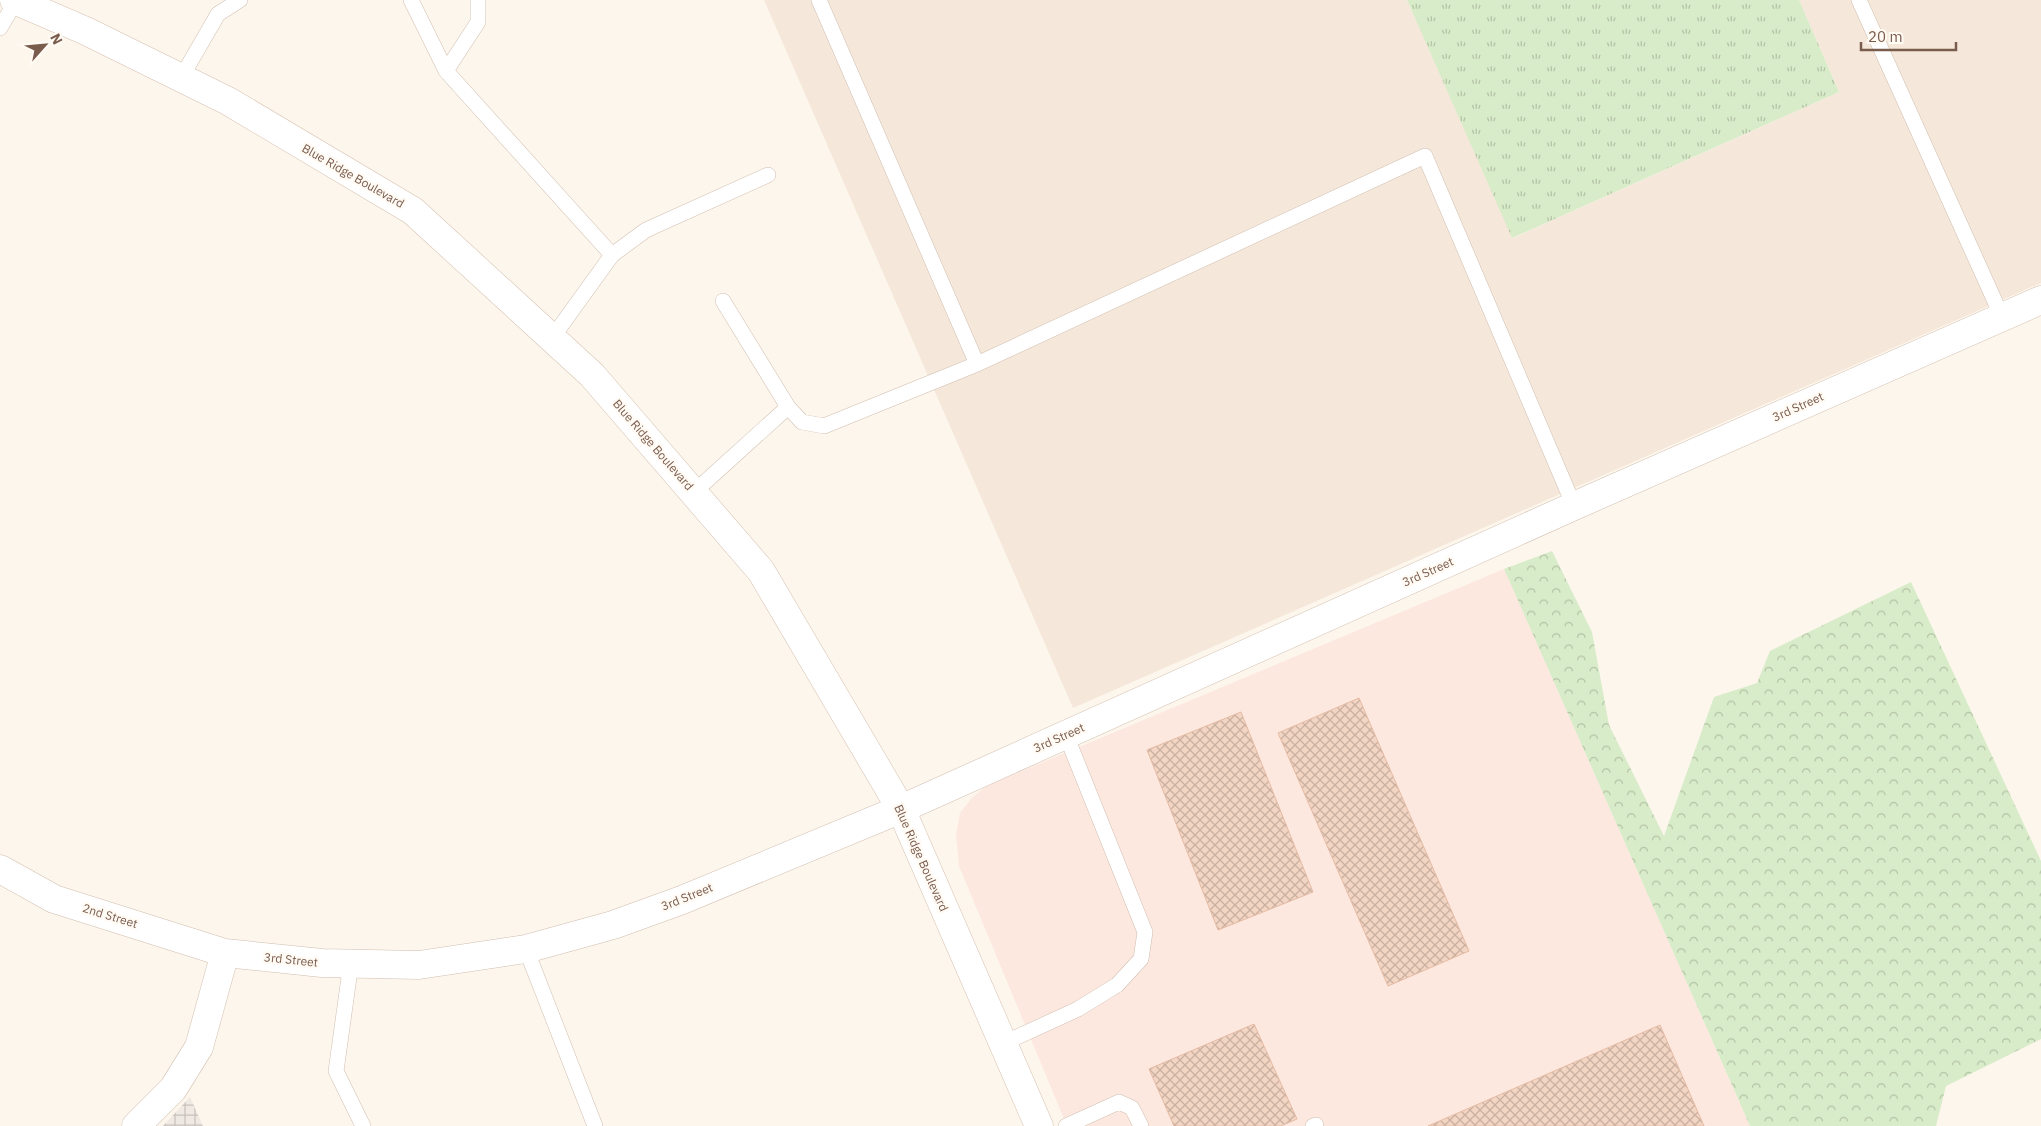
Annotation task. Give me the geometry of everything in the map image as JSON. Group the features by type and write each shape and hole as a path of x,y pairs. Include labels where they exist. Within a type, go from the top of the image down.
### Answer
{"street":[{"name":"Blue Ridge Boulevard","path":"15,0 86,31 228,101 413,211 592,375 761,571 902,809 1039,1126"},
{"name":"3rd Street","path":"225,954 322,963 419,965 526,949 613,926 902,809 1574,506 2041,300"},
{"name":"2nd Street","path":"0,868 54,899 225,954"},
{"path":"136,1126 173,1089 199,1047 225,954"}],"lane":[{"path":"0,28 15,0"},
{"path":"181,78 218,14 240,0"},
{"path":"411,0 446,71 612,255"},
{"path":"446,71 478,22 478,0"},
{"path":"819,0 977,364"},
{"path":"1859,0 2002,317"},
{"path":"723,301 788,407 802,422 824,426 977,364 1425,156 1574,506"},
{"path":"552,338 612,255 646,230 768,175"},
{"path":"693,493 788,407"},
{"path":"1002,1044 1078,1009 1117,985 1141,959 1145,932 1066,735"},
{"path":"526,949 595,1126"},
{"path":"351,963 336,1071 363,1126"},
{"path":"1066,1126 1119,1102 1132,1108 1141,1126"}],"shaded area":[{"path":"764,0 1407,0 1513,238 1839,92 1799,0 2041,0 2041,283 1073,708"},
{"path":"1504,569 1750,1126 1067,1126 959,866 956,835 960,813 971,799 986,786"},
{"path":"190,1097 203,1126 163,1126"}],"green space":[{"path":"1407,0 1799,0 1839,92 1512,238"},
{"path":"1552,551 1592,632 1609,725 1664,836 1714,697 1757,683 1770,651 1911,582 2041,861 2041,1039 1946,1086 1936,1126 1750,1126 1504,569"}],"building":[{"path":"1359,698 1469,951 1388,986 1278,733"},
{"path":"1241,712 1313,892 1218,930 1147,750"},
{"path":"1254,1024 1297,1119 1281,1126 1174,1126 1149,1069"},
{"path":"1660,1025 1704,1126 1428,1126"}]}
